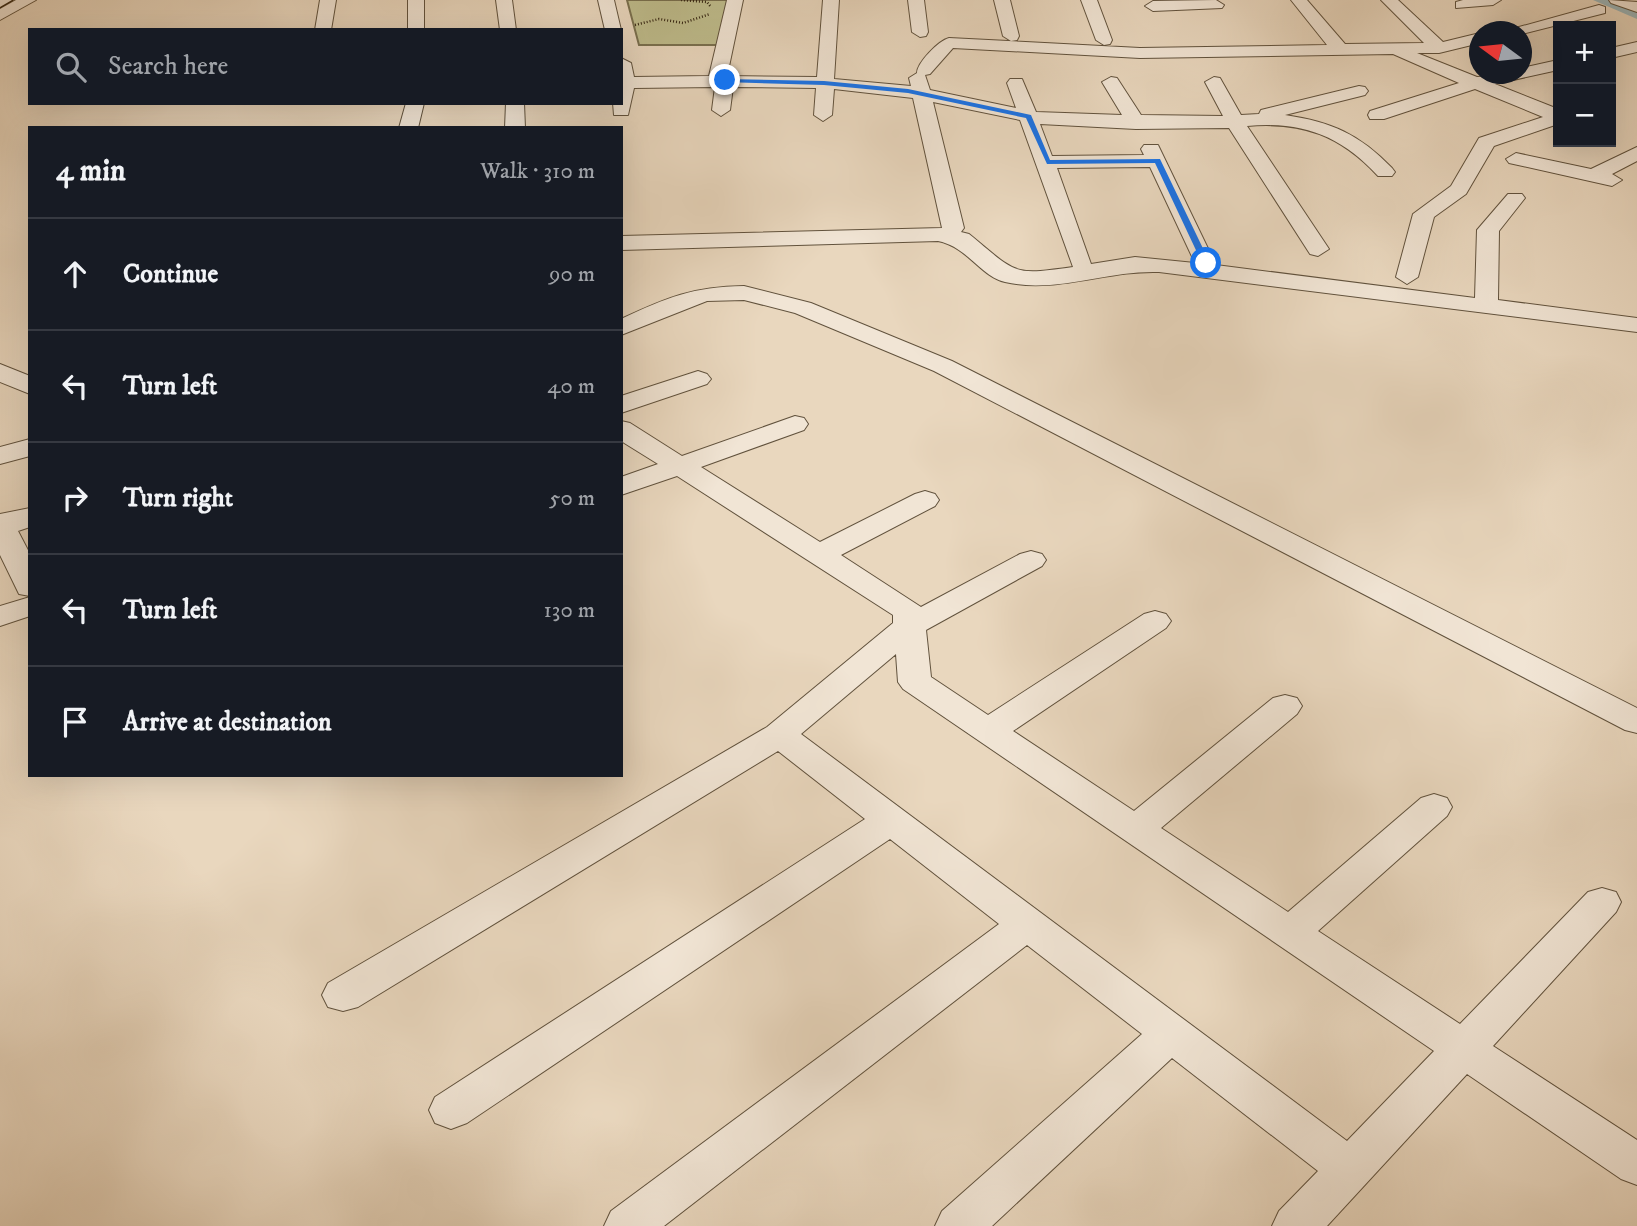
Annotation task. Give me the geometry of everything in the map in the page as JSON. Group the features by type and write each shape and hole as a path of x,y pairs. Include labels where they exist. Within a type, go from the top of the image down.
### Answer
{"street":[{"path":"0,15 28,0"},
{"path":"323,28 328,0"},
{"path":"416,0 416,28"},
{"path":"504,0 508,28"},
{"path":"606,0 613,28"},
{"path":"721,110 721,81 734,0"},
{"path":"823,115 831,0"},
{"path":"916,0 920,32"},
{"path":"1002,0 1011,36"},
{"path":"1089,0 1104,40"},
{"path":"1300,0 1339,48"},
{"path":"1389,0 1439,48"},
{"path":"1462,5 1493,0"},
{"path":"1617,0 1637,7"},
{"path":"1153,6 1215,2 1247,50"},
{"path":"1532,26 1599,10"},
{"path":"953,228 922,81 949,43 1126,52 1439,48 1469,40"},
{"path":"1037,47 1042,72"},
{"path":"1616,52 1637,47"},
{"path":"1387,48 1469,80"},
{"path":"1301,49 1327,99"},
{"path":"1212,51 1219,77 1318,249"},
{"path":"1126,52 1133,71"},
{"path":"1532,70 1553,66"},
{"path":"624,83 922,81 1028,117 1073,122 1136,123 1244,120 1332,133 1360,146 1385,172"},
{"path":"1111,82 1136,123"},
{"path":"1016,83 1047,162 1081,262"},
{"path":"1377,115 1473,84"},
{"path":"1478,84 1553,115"},
{"path":"1244,120 1359,91"},
{"path":"409,126 414,105"},
{"path":"515,105 515,126"},
{"path":"621,111 622,105"},
{"path":"1408,277 1424,214 1460,190 1486,142 1553,119"},
{"path":"1516,159 1602,178 1637,153"},
{"path":"1047,162 1154,155 1206,263"},
{"path":"1486,306 1488,230 1515,198"},
{"path":"623,243 938,234 961,239 1001,271 1016,279 1042,279 1146,264 1637,325"},
{"path":"623,327 666,307 705,294 744,293 803,308 943,366 1637,722"},
{"path":"0,372 28,385"},
{"path":"623,404 698,379"},
{"path":"623,486 795,424"},
{"path":"623,430 908,611 915,681 1637,1165"},
{"path":"0,456 28,448"},
{"path":"819,555 925,500"},
{"path":"28,518 0,525 28,583"},
{"path":"343,996 779,735 909,626 1031,560"},
{"path":"0,616 28,607"},
{"path":"989,731 1155,621"},
{"path":"1136,829 1285,706"},
{"path":"779,735 1350,1169"},
{"path":"1290,933 1434,807"},
{"path":"452,1110 891,820"},
{"path":"1296,1226 1602,902"},
{"path":"628,1226 1027,923"},
{"path":"959,1226 1171,1032"}],"path":[{"path":"613,28 659,19 683,23 713,11 707,2 681,0"}],"shaded area":[{"path":"627,0 728,0 721,45 639,45"}],"waterway":[{"path":"1600,0 1637,14"}],"route":[{"path":"725,80 824,83 908,91 1028,117 1047,162 1157,161 1206,263"}]}
